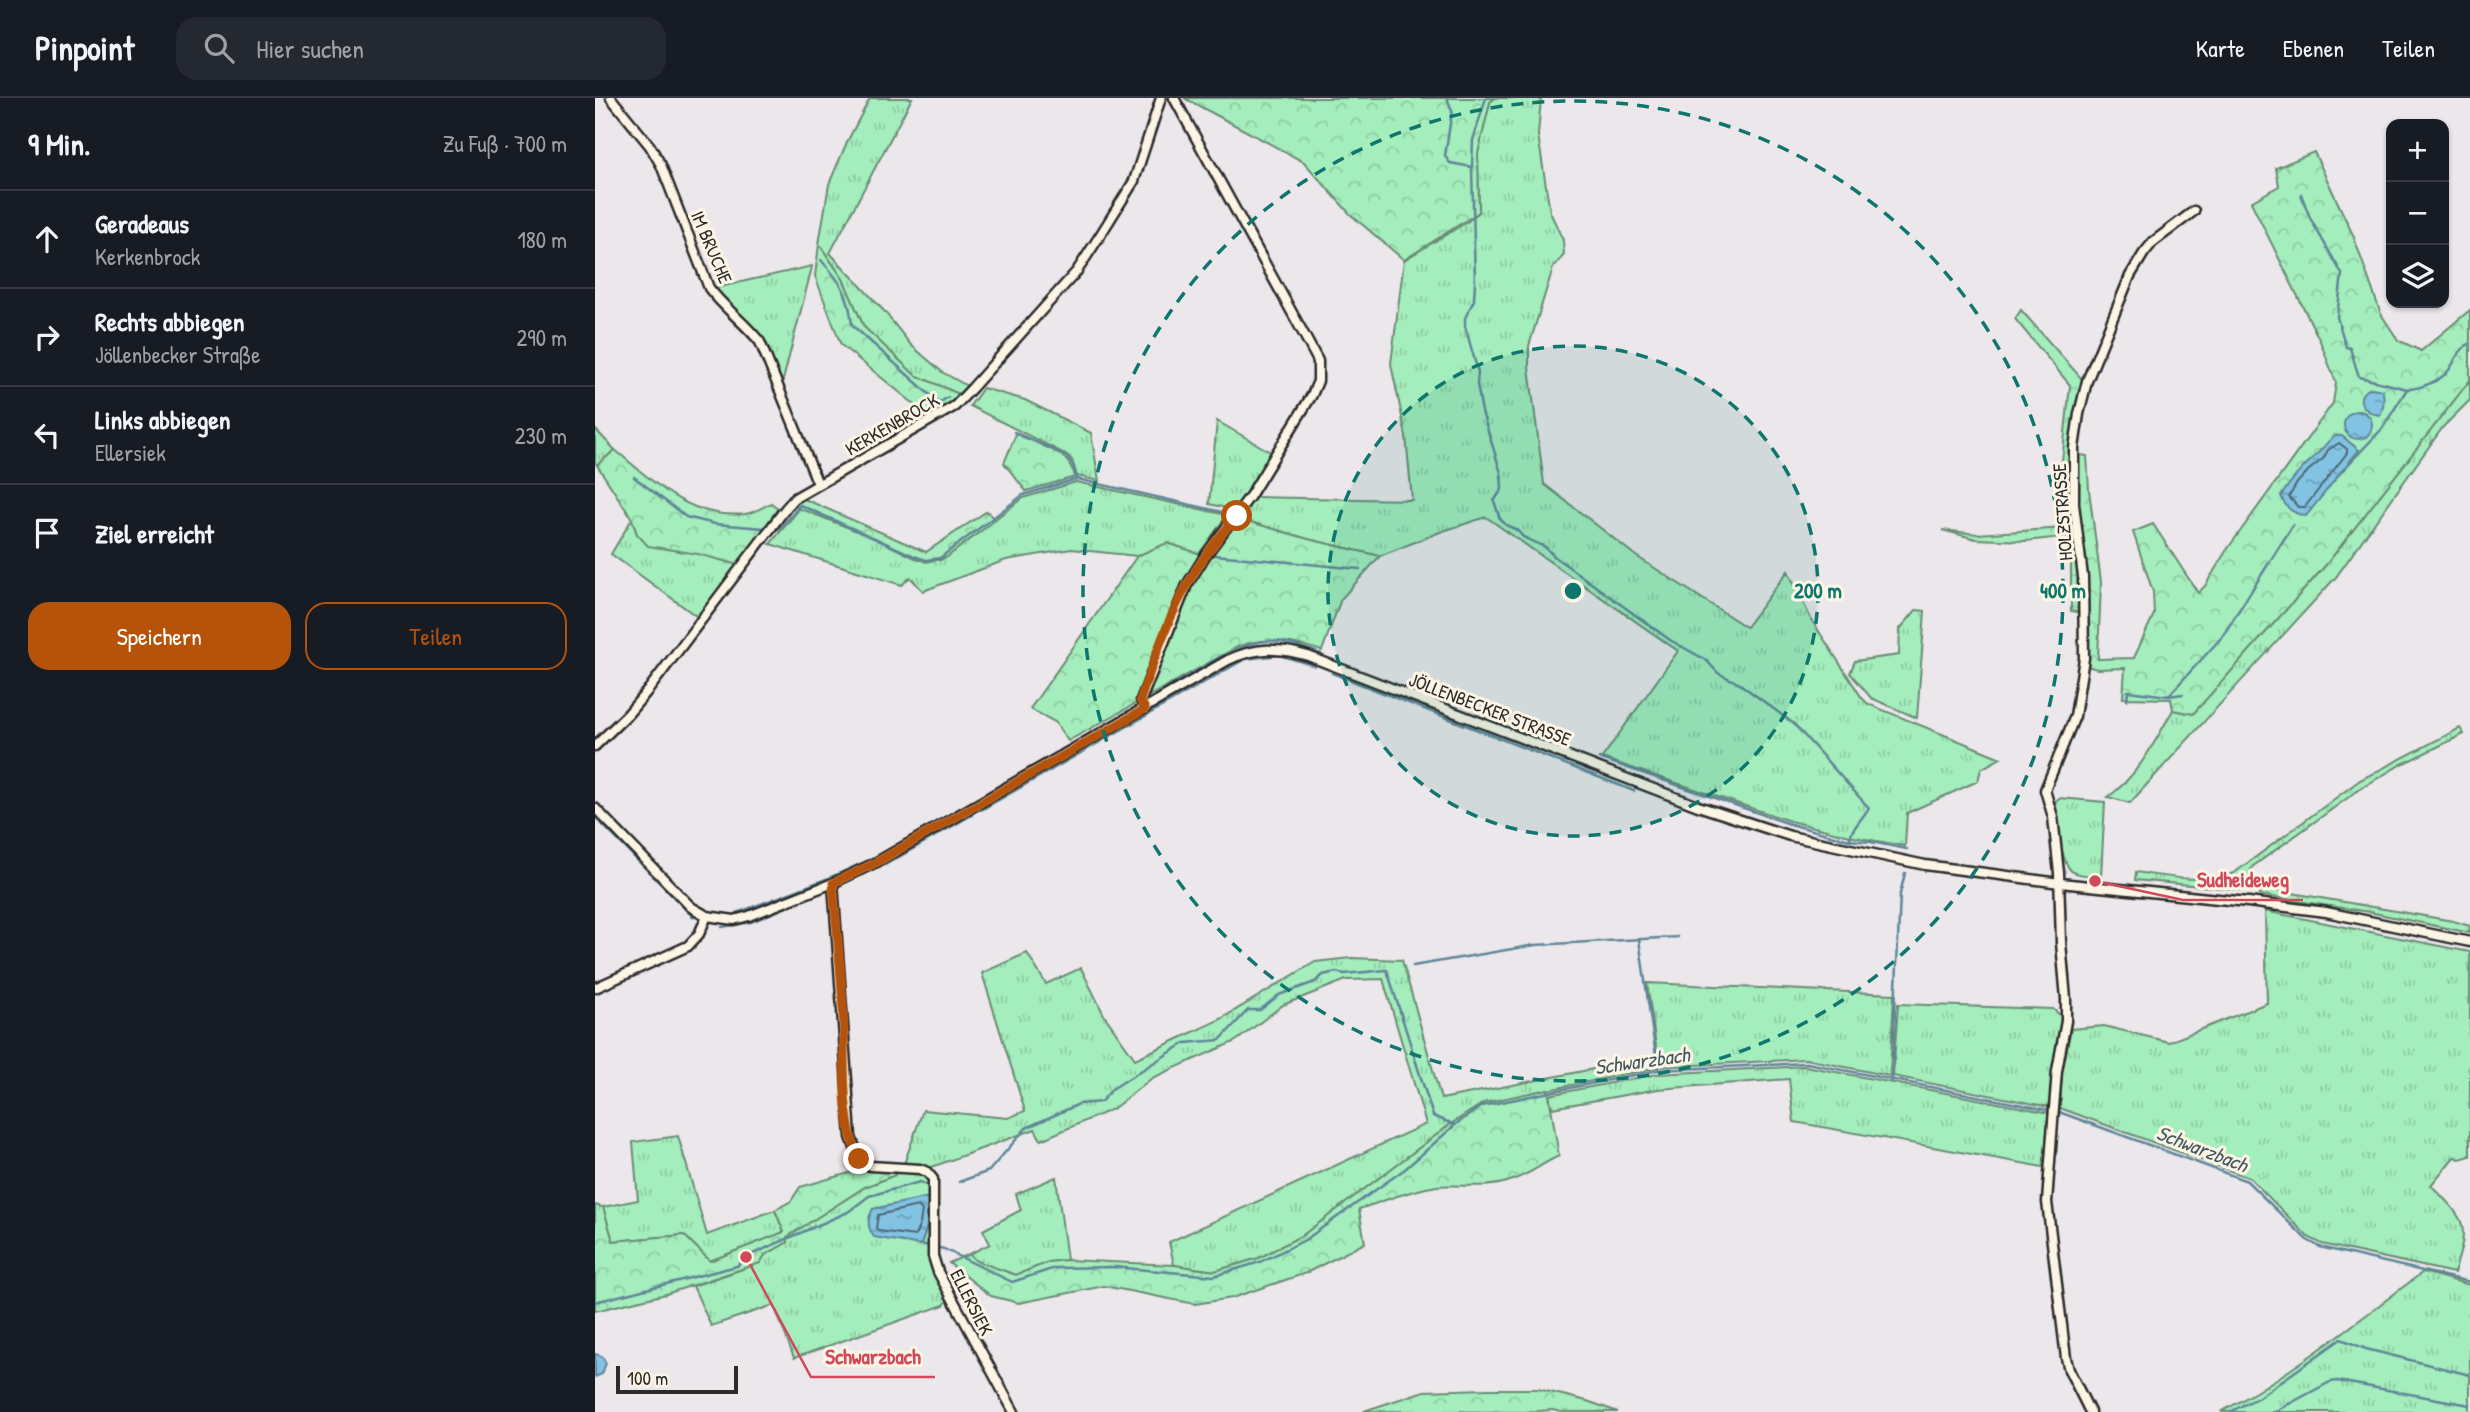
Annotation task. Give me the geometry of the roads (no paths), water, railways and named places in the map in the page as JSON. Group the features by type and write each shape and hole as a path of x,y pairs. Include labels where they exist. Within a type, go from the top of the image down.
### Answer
{"street":[{"name":"IM BRUCHE","path":"611,98 650,146 666,174 697,263 709,288 721,304 760,342 818,484"},
{"name":"KERKENBROCK","path":"595,746 649,690 795,498 955,406 1068,281 1134,181 1161,98"},
{"path":"1145,709 1140,700 1187,585 1205,556 1237,516 1279,451 1312,396 1319,371 1318,361 1174,98"},
{"name":"HOLZSTRASSE","path":"2090,1412 2070,1370 2058,1300 2047,1202 2057,1071 2066,1021 2059,913 2060,883 2053,817 2045,790 2075,716 2084,658 2083,577 2074,504 2074,448 2078,414 2087,382 2135,267 2153,242 2195,211"},
{"name":"JÖLLENBECKER STRASSE","path":"707,916 734,920 833,883 877,862 1241,654 1269,648 1308,656 1698,806 1790,836 1925,865 2060,883 2326,912 2470,942"},
{"path":"595,808 681,899 707,916 699,934 688,946 595,988"},
{"name":"ELLERSIEK","path":"833,883 851,1137 859,1159 870,1167 920,1169 927,1172 933,1180 933,1248 938,1272 954,1306 1014,1412"}],"water":[{"path":"2372,388 2382,390 2383,393 2380,415 2364,408 2362,403 2362,395"},
{"path":"2358,411 2368,415 2372,425 2368,435 2358,439 2348,435 2344,425 2348,415"},
{"path":"2335,436 2342,436 2359,450 2306,516 2294,512 2281,496 2301,470"},
{"path":"929,1197 927,1226 921,1245 874,1237 869,1223 873,1209"},
{"path":"595,1354 602,1356 606,1363 602,1374 595,1377"}],"waterway":[{"path":"1447,98 1452,111 1445,156 1450,163 1472,167 1475,282 1474,300 1465,318 1465,326 1478,372 1477,384 1482,412 1501,473 1502,489 1494,501 1500,519 1523,537 1545,547 1670,640 1706,660 1718,673 1740,684 1794,724 1869,808 1849,840 1907,849"},
{"path":"1472,166 1473,140 1486,98"},
{"path":"2301,194 2310,218 2342,274 2337,317 2359,377 2407,389 2382,429 2340,473"},
{"path":"821,260 843,289 852,325 939,403 948,397"},
{"path":"2407,389 2441,378 2470,343"},
{"path":"1014,432 1066,456 1073,465 1077,479"},
{"path":"634,477 686,517 715,524 764,528"},
{"path":"779,530 800,505 914,556 926,560 940,558 1023,495 1077,479 1231,514"},
{"path":"2127,700 2128,691 2168,696 2222,637 2293,525"},
{"path":"1202,553 1222,526"},
{"path":"1215,555 1360,569"},
{"path":"1154,696 1225,655 1254,643 1281,642 1321,654"},
{"path":"981,810 1245,659 1280,655 1315,666"},
{"path":"1332,673 1634,791"},
{"path":"2169,696 2183,694"},
{"path":"737,913 874,858 1132,709"},
{"path":"1599,758 1790,824 1849,840"},
{"path":"885,865 972,815"},
{"path":"595,817 693,917"},
{"path":"1892,1081 1900,894 1905,873"},
{"path":"722,927 751,922 813,896"},
{"path":"1413,966 1535,945 1678,937"},
{"path":"1639,939 1658,1070"},
{"name":"Schwarzbach","path":"959,1182 989,1171 1026,1128 1079,1104 1101,1102 1112,1089 1185,1043 1220,1040 1248,1010 1260,1010 1279,995 1315,982 1323,975 1387,970 1433,1116 1455,1125 1482,1106 1658,1070 1807,1063 2059,1112 2247,1181 2307,1240 2320,1247 2470,1282"},
{"path":"920,1244 944,1249 1012,1282 1055,1268 1114,1267 1214,1276 1260,1262 1305,1240 1405,1169 1455,1125"},
{"name":"Schwarzbach","path":"595,1302 737,1266 746,1257 848,1212 869,1196 920,1182 929,1186"},
{"name":"Schwarzbach","path":"928,1198 929,1187"},
{"path":"2230,1412 2259,1397 2341,1339 2366,1349 2470,1375"},
{"path":"2274,1412 2330,1382 2338,1381 2470,1405"}],"place":[{"name":"Sudheideweg","path":"2095,881"},
{"name":"Schwarzbach","path":"746,1257"}]}
